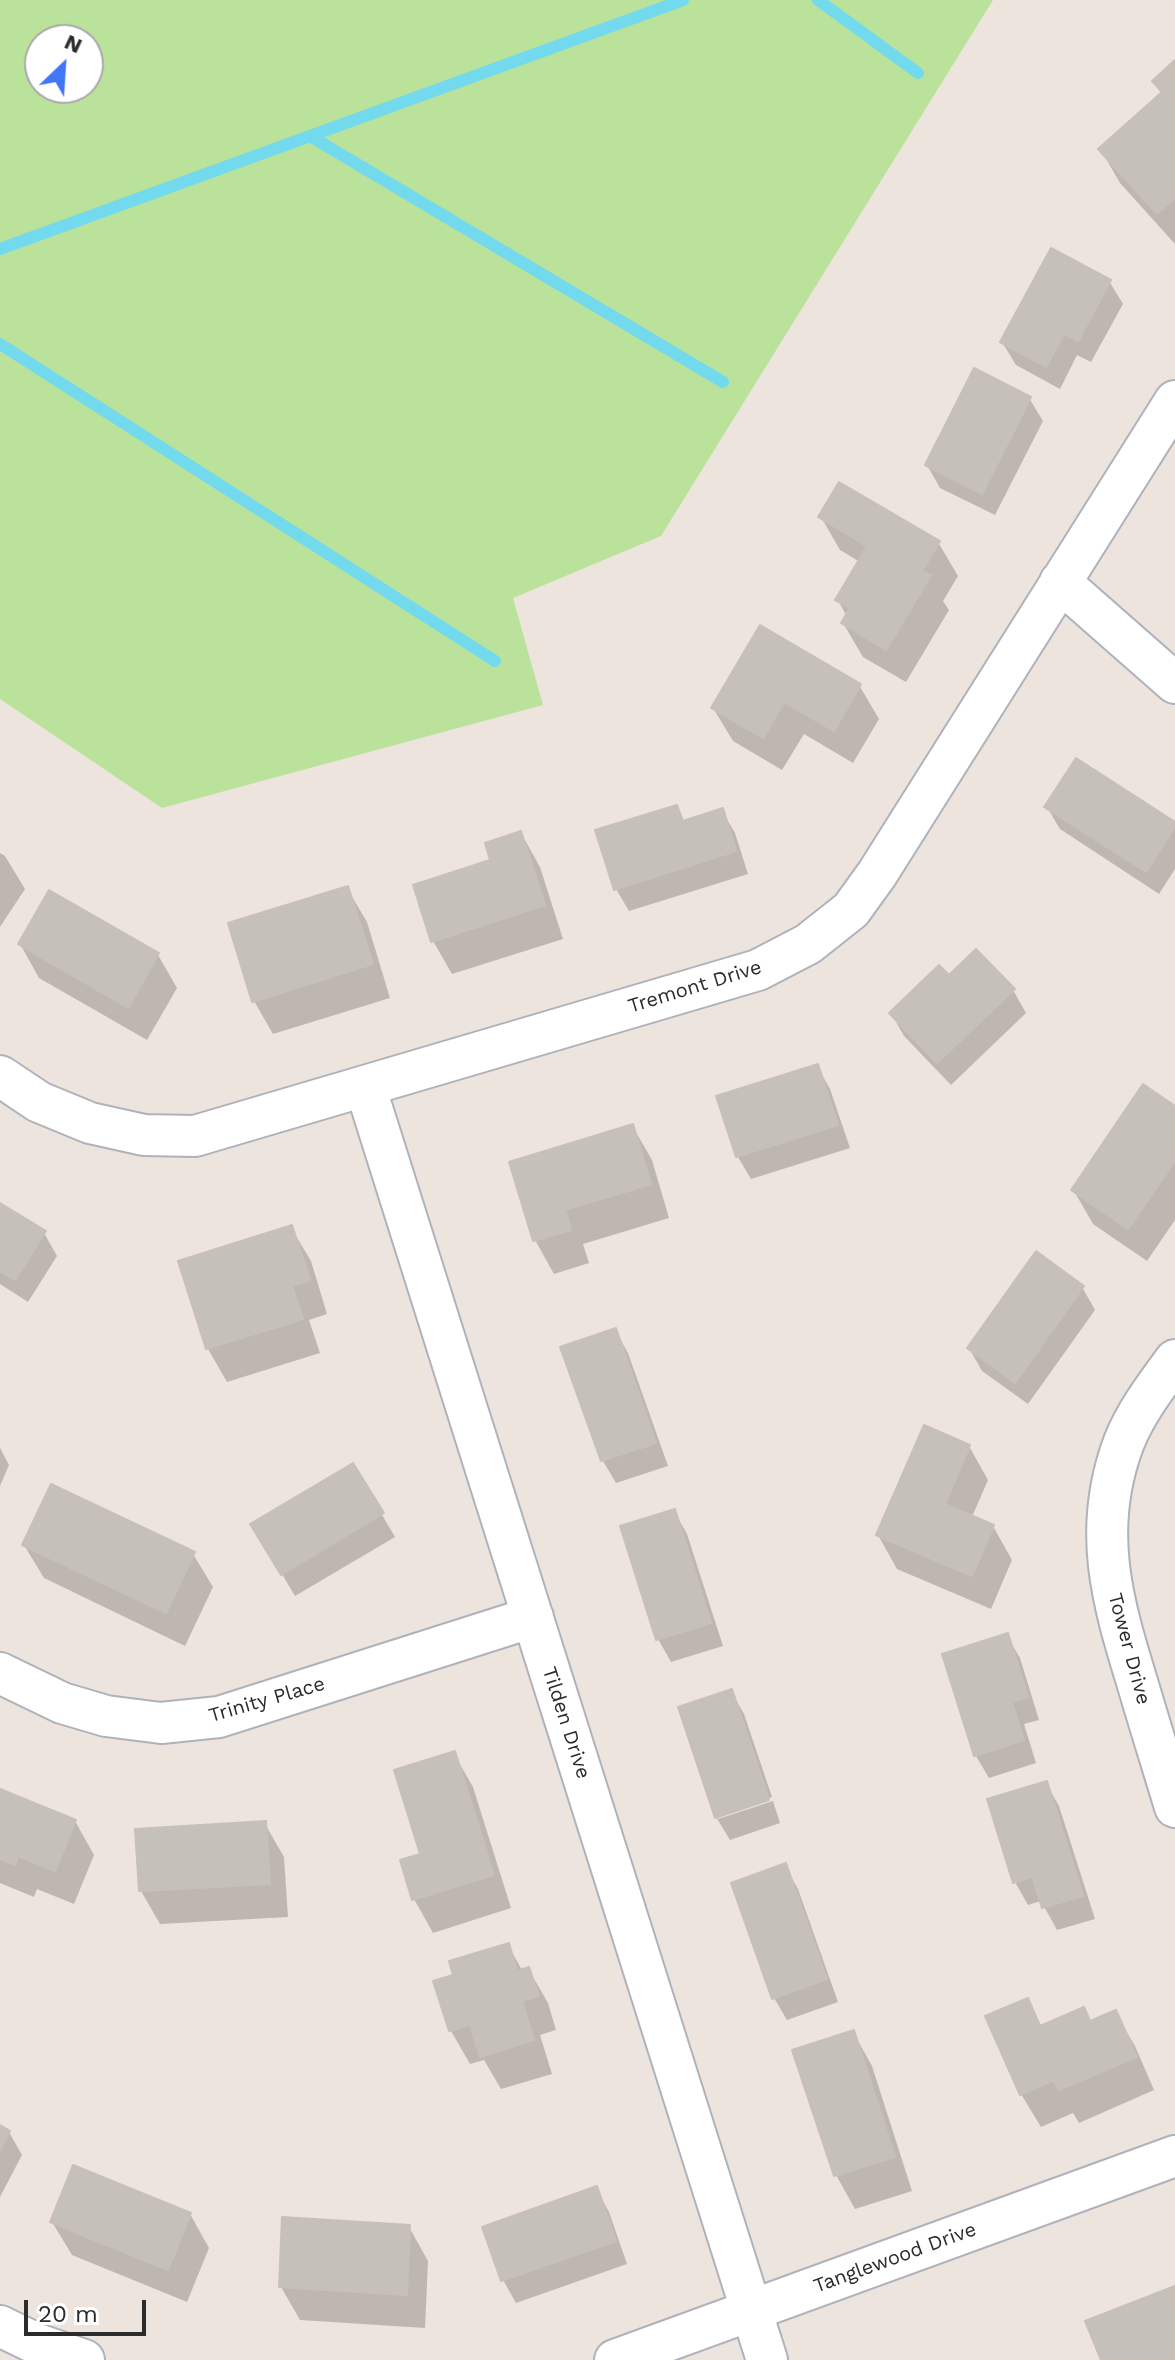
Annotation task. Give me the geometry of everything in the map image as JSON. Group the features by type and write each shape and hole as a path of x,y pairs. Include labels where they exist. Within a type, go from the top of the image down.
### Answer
{"street":[{"name":"Tremont Drive","path":"0,1076 39,1102 90,1123 144,1135 195,1136 758,970 808,944 851,910 877,874 1175,401"},
{"path":"1060,582 1175,683"},
{"name":"Tilden Drive","path":"365,1086 767,2360"},
{"name":"Tower Drive","path":"1175,1360 1145,1400 1124,1442 1109,1495 1106,1550 1115,1612 1175,1807"},
{"name":"Trinity Place","path":"0,1673 62,1703 106,1716 161,1723 219,1717 533,1617"},
{"name":"Tanglewood Drive","path":"615,2360 1175,2156"},
{"path":"0,2326 37,2344 84,2360"}],"green space":[{"path":"0,0 993,0 661,536 513,598 543,705 162,808 0,699"}],"building":[{"path":"1175,60 1175,198 1157,214 1098,149 1162,92 1152,81"},
{"path":"1051,248 1111,280 1078,341 1064,334 1046,367 1000,342"},
{"path":"974,368 1031,397 982,494 925,465"},
{"path":"839,482 940,541 922,571 931,575 886,650 841,623 850,608 835,600 867,546 818,517"},
{"path":"760,625 861,684 834,731 784,702 763,738 711,708"},
{"path":"1076,758 1175,822 1175,827 1146,872 1044,807"},
{"path":"677,805 683,821 723,808 736,851 614,890 595,830"},
{"path":"521,831 545,905 431,942 413,885 490,860 485,843"},
{"path":"348,886 373,964 252,1002 228,923"},
{"path":"49,890 159,953 128,1008 18,944"},
{"path":"976,949 1015,989 937,1063 889,1013 939,965 949,975"},
{"path":"818,1064 838,1125 736,1157 716,1096"},
{"path":"1143,1084 1175,1106 1175,1161 1128,1229 1071,1190"},
{"path":"633,1124 651,1184 565,1210 571,1230 533,1241 509,1162"},
{"path":"0,1203 46,1231 15,1280 0,1271"},
{"path":"292,1225 310,1280 292,1286 303,1319 206,1349 178,1261"},
{"path":"1036,1251 1084,1286 1015,1383 967,1348"},
{"path":"616,1328 656,1443 601,1461 560,1347"},
{"path":"924,1425 970,1445 945,1504 994,1525 972,1576 876,1535"},
{"path":"353,1463 384,1513 281,1575 250,1524"},
{"path":"51,1484 195,1552 166,1613 22,1545"},
{"path":"675,1509 711,1623 656,1640 620,1526"},
{"path":"1008,1633 1028,1697 1012,1702 1024,1740 974,1756 942,1654"},
{"path":"732,1689 769,1800 715,1818 678,1707"},
{"path":"455,1751 494,1875 412,1900 400,1860 420,1854 394,1770"},
{"path":"1047,1781 1083,1896 1042,1908 1032,1877 1013,1883 987,1799"},
{"path":"0,1789 76,1820 55,1871 18,1856 15,1865 0,1859"},
{"path":"266,1821 270,1884 139,1891 135,1829"},
{"path":"786,1863 827,1979 772,1999 731,1883"},
{"path":"509,1943 517,1971 529,1967 539,1996 522,2001 534,2040 480,2057 470,2025 449,2031 433,1981 453,1975 449,1961"},
{"path":"1028,1998 1040,2026 1084,2007 1090,2021 1116,2010 1137,2057 1058,2090 1054,2080 1020,2095 985,2016"},
{"path":"854,2030 895,2157 834,2176 792,2050"},
{"path":"0,2125 10,2131 0,2150"},
{"path":"73,2165 191,2213 168,2270 50,2222"},
{"path":"597,2186 616,2241 501,2281 482,2227"},
{"path":"282,2217 410,2225 407,2295 279,2287"},
{"path":"1175,2286 1175,2360 1101,2360 1085,2321"}],"waterway":[{"path":"0,249 683,0"},
{"path":"818,0 918,73"},
{"path":"310,136 723,382"},
{"path":"0,344 495,661"}]}
